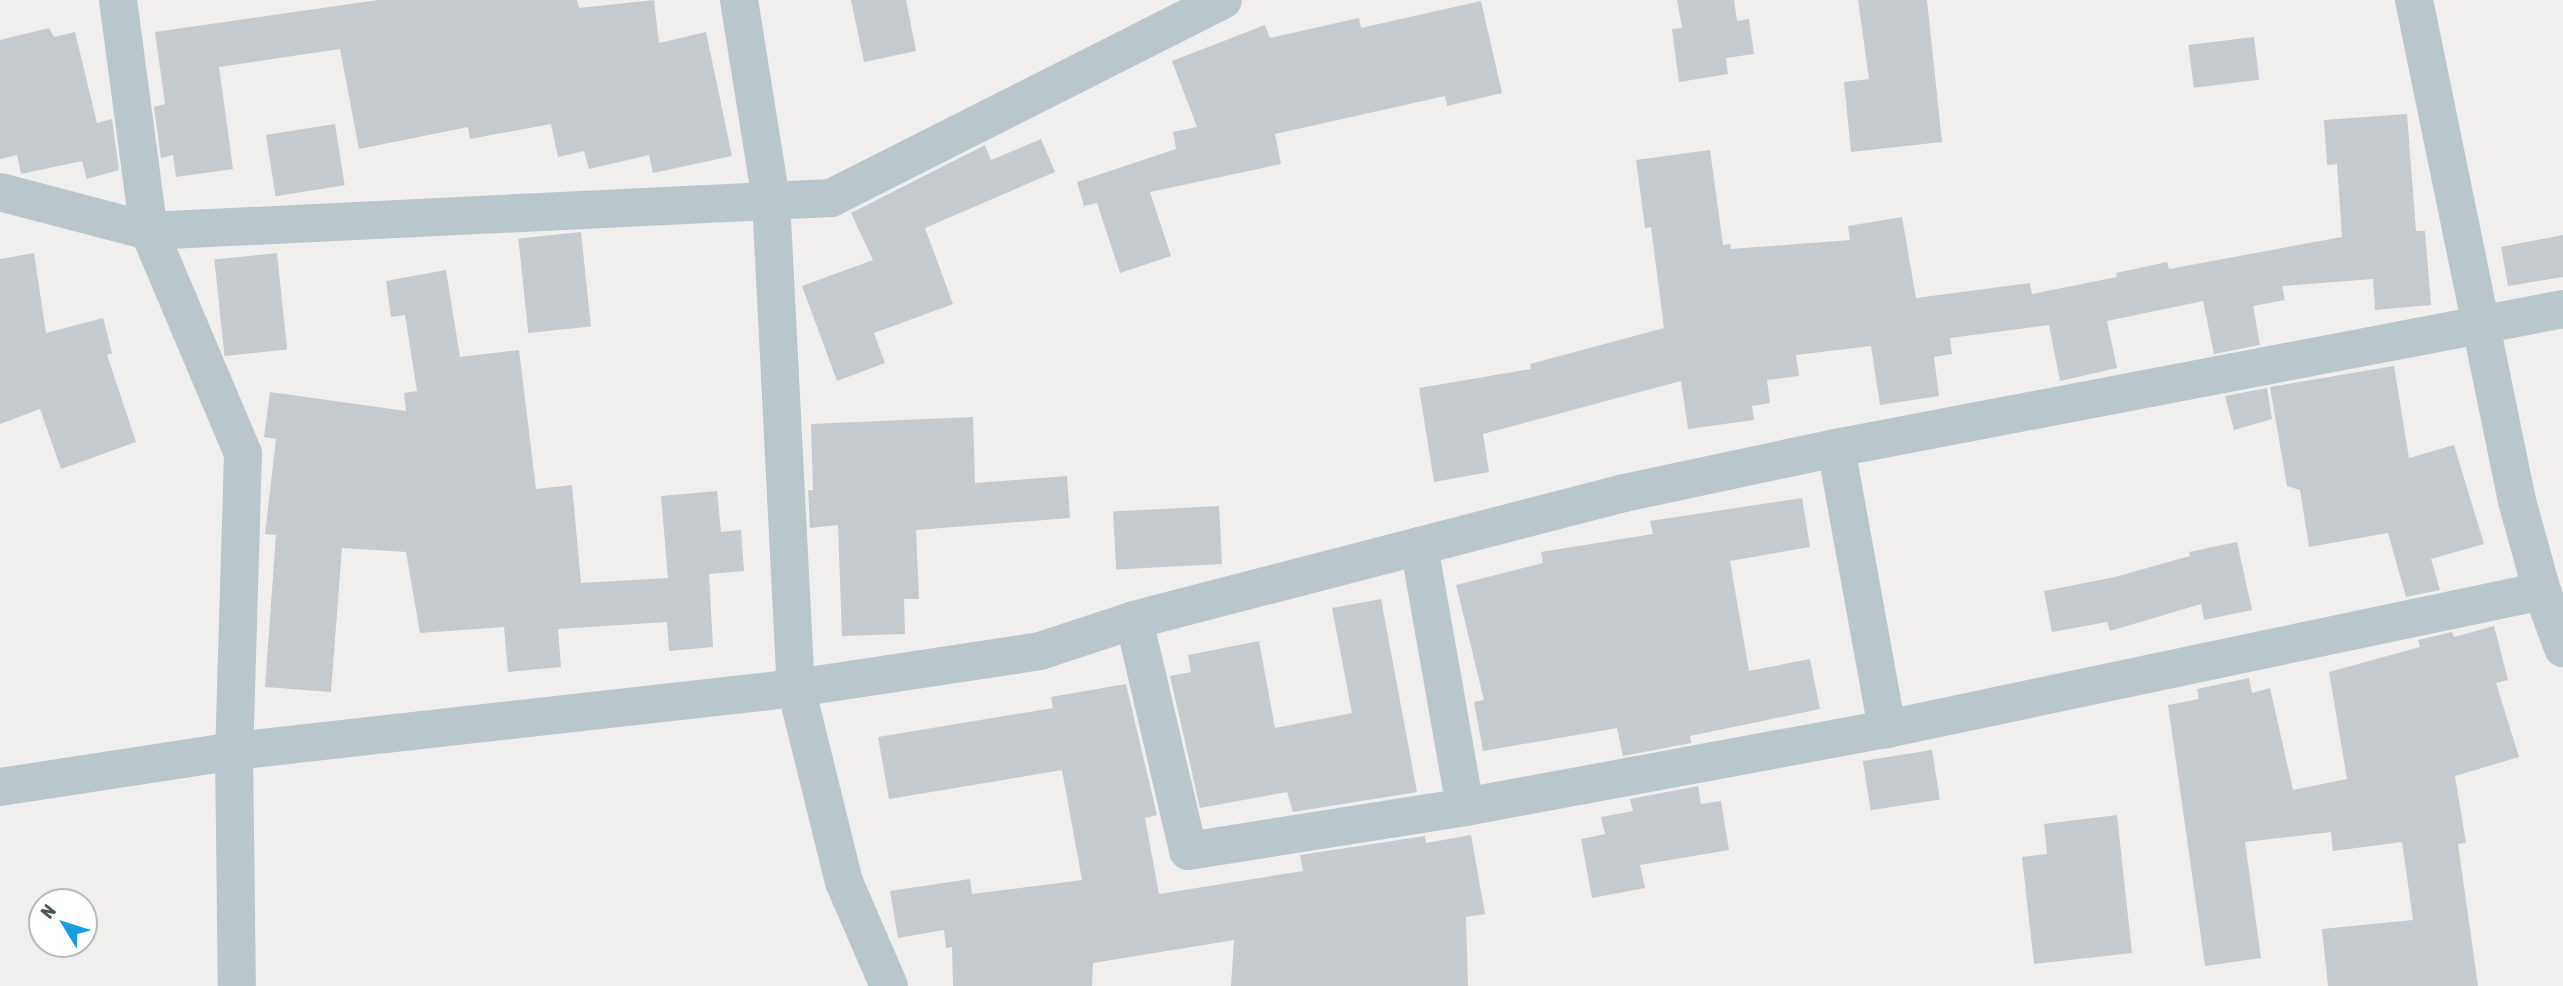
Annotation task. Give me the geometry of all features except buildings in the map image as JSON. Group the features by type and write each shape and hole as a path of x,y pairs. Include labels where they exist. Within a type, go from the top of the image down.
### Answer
{"street":[{"path":"118,0 149,231 243,454 234,751 237,986"},
{"path":"739,0 771,199 796,688 845,882 889,986"},
{"path":"0,192 149,231 831,198 1223,0"},
{"path":"2414,0 2517,501 2542,591 2563,648"},
{"path":"0,786 234,751 796,688 1040,651 1134,620 1624,493 1836,448 2563,309"},
{"path":"1836,448 1887,729"},
{"path":"1419,546 1465,807"},
{"path":"1134,620 1188,851 1465,807 1887,729 2542,591"}]}
